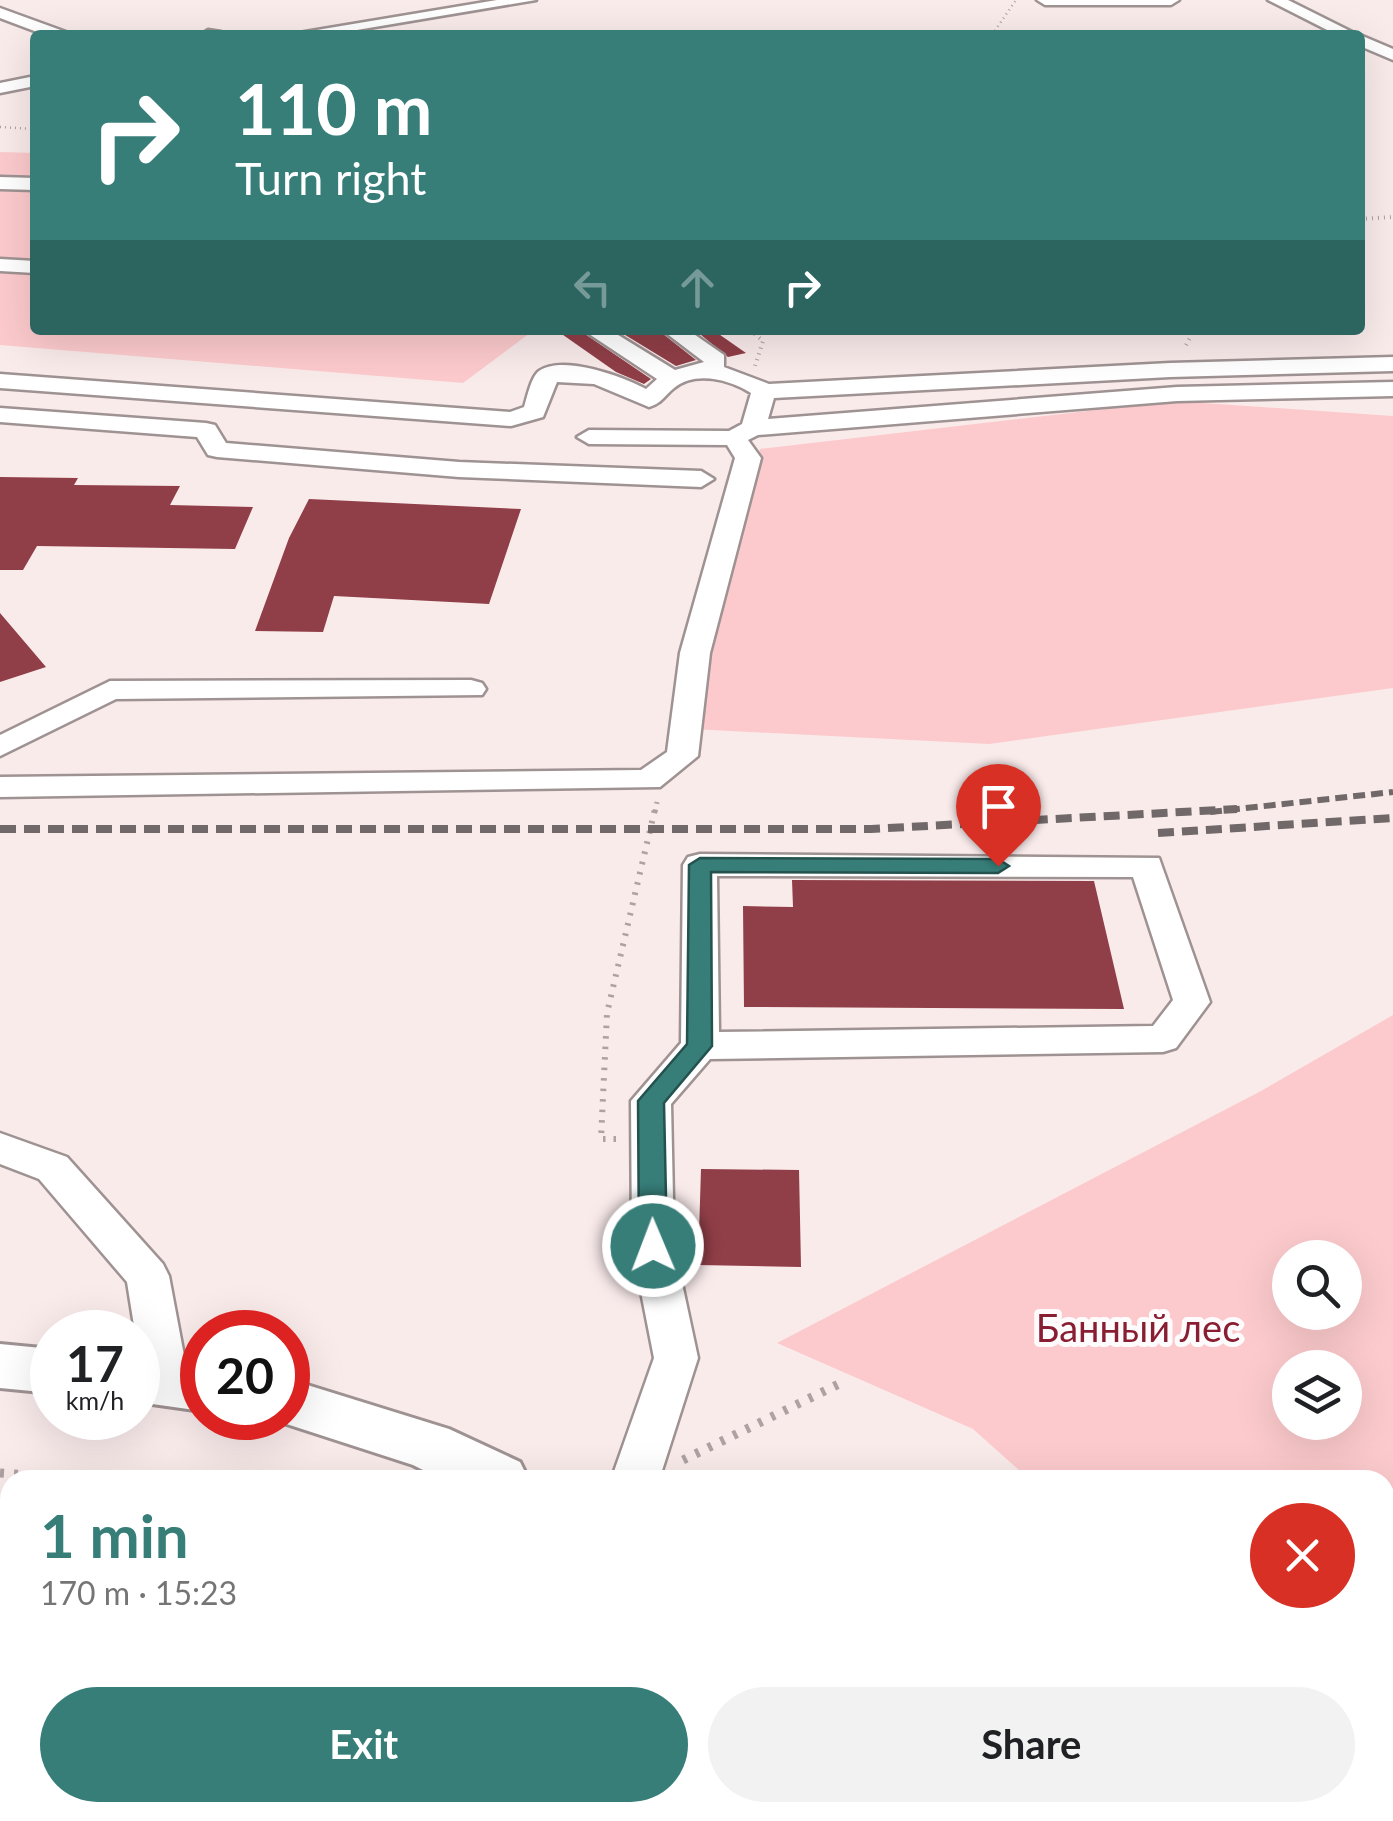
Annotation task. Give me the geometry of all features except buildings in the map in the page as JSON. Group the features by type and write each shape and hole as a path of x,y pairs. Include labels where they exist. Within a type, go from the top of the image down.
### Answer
{"main road":[{"path":"0,1366 30,1369"},
{"path":"310,1412 427,1463 457,1470"}],"street":[{"path":"329,30 528,0"},
{"path":"1045,0 1171,0"},
{"path":"1276,0 1339,30"},
{"path":"0,12 47,30"},
{"path":"1365,42 1393,56"},
{"path":"0,88 30,83"},
{"path":"0,183 30,184"},
{"path":"0,265 30,267"},
{"path":"602,335 672,378"},
{"path":"678,335 713,367 755,384 1174,382 1390,390"},
{"path":"1174,382 1190,338 1393,345"},
{"path":"0,381 511,419 534,412 547,376 574,372 602,375 649,400 655,410 590,427 744,433 1174,382 1393,364"},
{"path":"649,400 672,378 713,367"},
{"path":"0,786 649,780 682,756 695,653 748,458 744,433 755,384"},
{"path":"0,414 206,430 217,450 405,468 567,478 701,479"},
{"path":"0,747 110,690 470,689"},
{"path":"637,1470 676,1358 653,1246 651,1101 700,1046 700,865 1147,866 1192,1002 1164,1039 700,1046"},
{"path":"0,1148 54,1168 148,1276 169,1383"}],"path":[{"path":"997,30 1016,0"},
{"path":"0,128 30,129"},
{"path":"1365,219 1393,217"},
{"path":"755,384 763,341 756,335"},
{"path":"652,1138 601,1140 601,1126 607,1012 662,770"},
{"path":"674,1464 841,1382"}],"green space":[{"path":"0,152 30,153 30,335 527,335 463,383 0,345"},
{"path":"1174,401 1393,416 1393,688 989,744 691,729 760,449"},
{"name":"Банный лес","path":"1393,1015 1393,1470 1019,1470 973,1429 777,1343 1261,1091"}],"railway":[{"path":"1210,812 1393,792"},
{"path":"0,829 871,829 1237,809"},
{"path":"1158,833 1393,818"}],"route":[{"path":"653,1246 651,1101 700,1046 700,865 998,866"}]}
